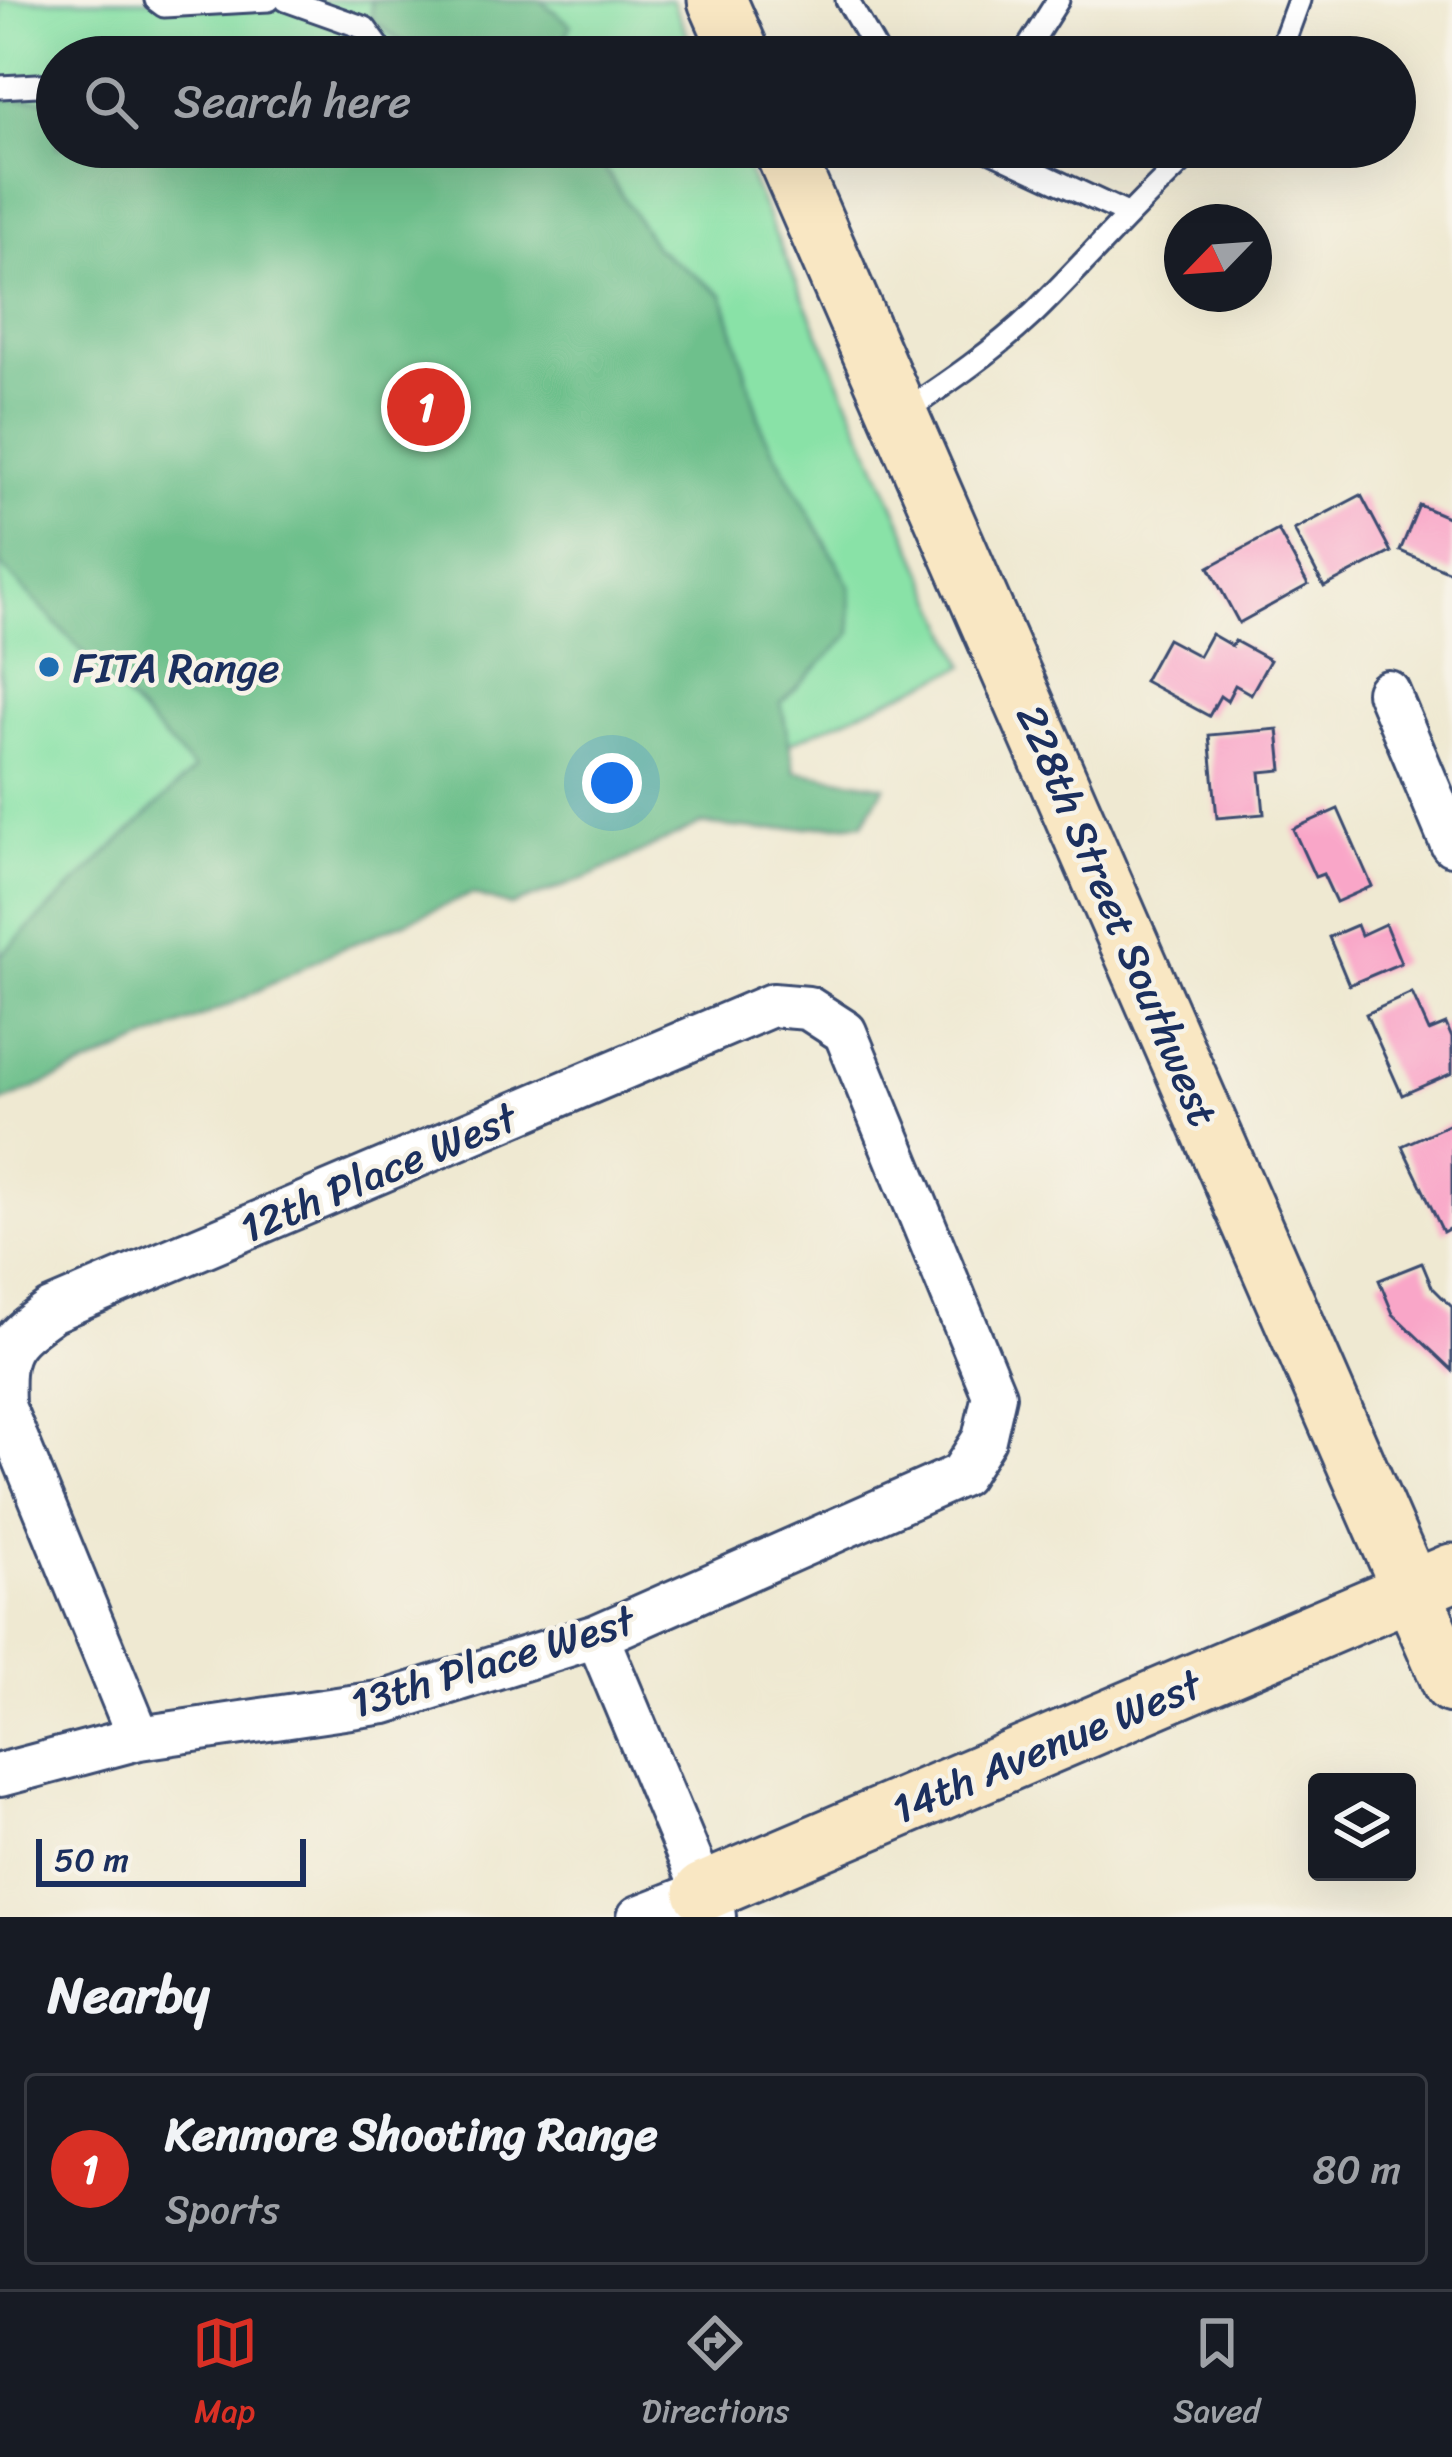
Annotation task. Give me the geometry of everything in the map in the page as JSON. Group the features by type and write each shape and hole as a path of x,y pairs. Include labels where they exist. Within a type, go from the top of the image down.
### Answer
{"main road":[{"name":"228th Street Southwest","path":"791,168 1432,1582 1452,1684"},
{"name":"14th Avenue West","path":"709,1904 1432,1582"}],"street":[{"path":"1388,692 1452,844"},
{"name":"12th Place West","path":"1,1361 21,1332 50,1311 772,1005 808,1008 845,1032 994,1395 984,1439 961,1475"},
{"path":"1,1361 3,1406 139,1738"},
{"name":"13th Place West","path":"0,1774 139,1738 385,1702 597,1636 961,1475"},
{"path":"597,1636 709,1904"},
{"name":"14th Avenue West","path":"639,1917 709,1904"}],"lane":[{"path":"156,0 164,6 269,0"},
{"path":"286,0 365,28 371,36"},
{"path":"847,0 868,36"},
{"path":"1035,36 1058,0"},
{"path":"1285,36 1298,0"},
{"path":"0,87 36,85"},
{"path":"1028,168 1127,214"},
{"path":"902,413 1003,340 1176,168"}],"green space":[{"path":"0,0 672,0 688,36 36,36 36,168 746,168 965,666 0,1090"},
{"path":"371,0 540,0 571,25 567,36 394,36 372,20"},
{"path":"0,99 36,99 36,168 605,168 656,248 723,295 763,431 850,586 851,634 781,703 795,771 885,786 863,823 764,830 701,824 586,878 511,906 472,894 0,1103 0,956 194,770 0,564"}],"building":[{"path":"1361,495 1391,552 1324,587 1294,530"},
{"path":"1419,505 1452,519 1452,573 1400,551"},
{"path":"1278,530 1308,585 1239,623 1209,567"},
{"path":"1211,634 1270,660 1251,694 1235,685 1227,701 1220,696 1209,716 1144,681 1167,639 1199,656"},
{"path":"1278,729 1282,770 1260,772 1264,814 1217,818 1209,735"},
{"path":"1338,809 1372,886 1336,902 1323,874 1315,877 1293,829"},
{"path":"1385,924 1401,963 1349,985 1329,937 1357,925 1361,935"},
{"path":"1412,993 1429,1031 1446,1024 1452,1038 1452,1073 1402,1095 1366,1014"},
{"path":"1452,1123 1452,1227 1443,1232 1402,1146"},
{"path":"1422,1263 1432,1287 1452,1307 1452,1370 1393,1314 1379,1280"}],"place":[{"name":"Kenmore Shooting Range","path":"426,407"},
{"name":"FITA Range","path":"49,667"}]}
